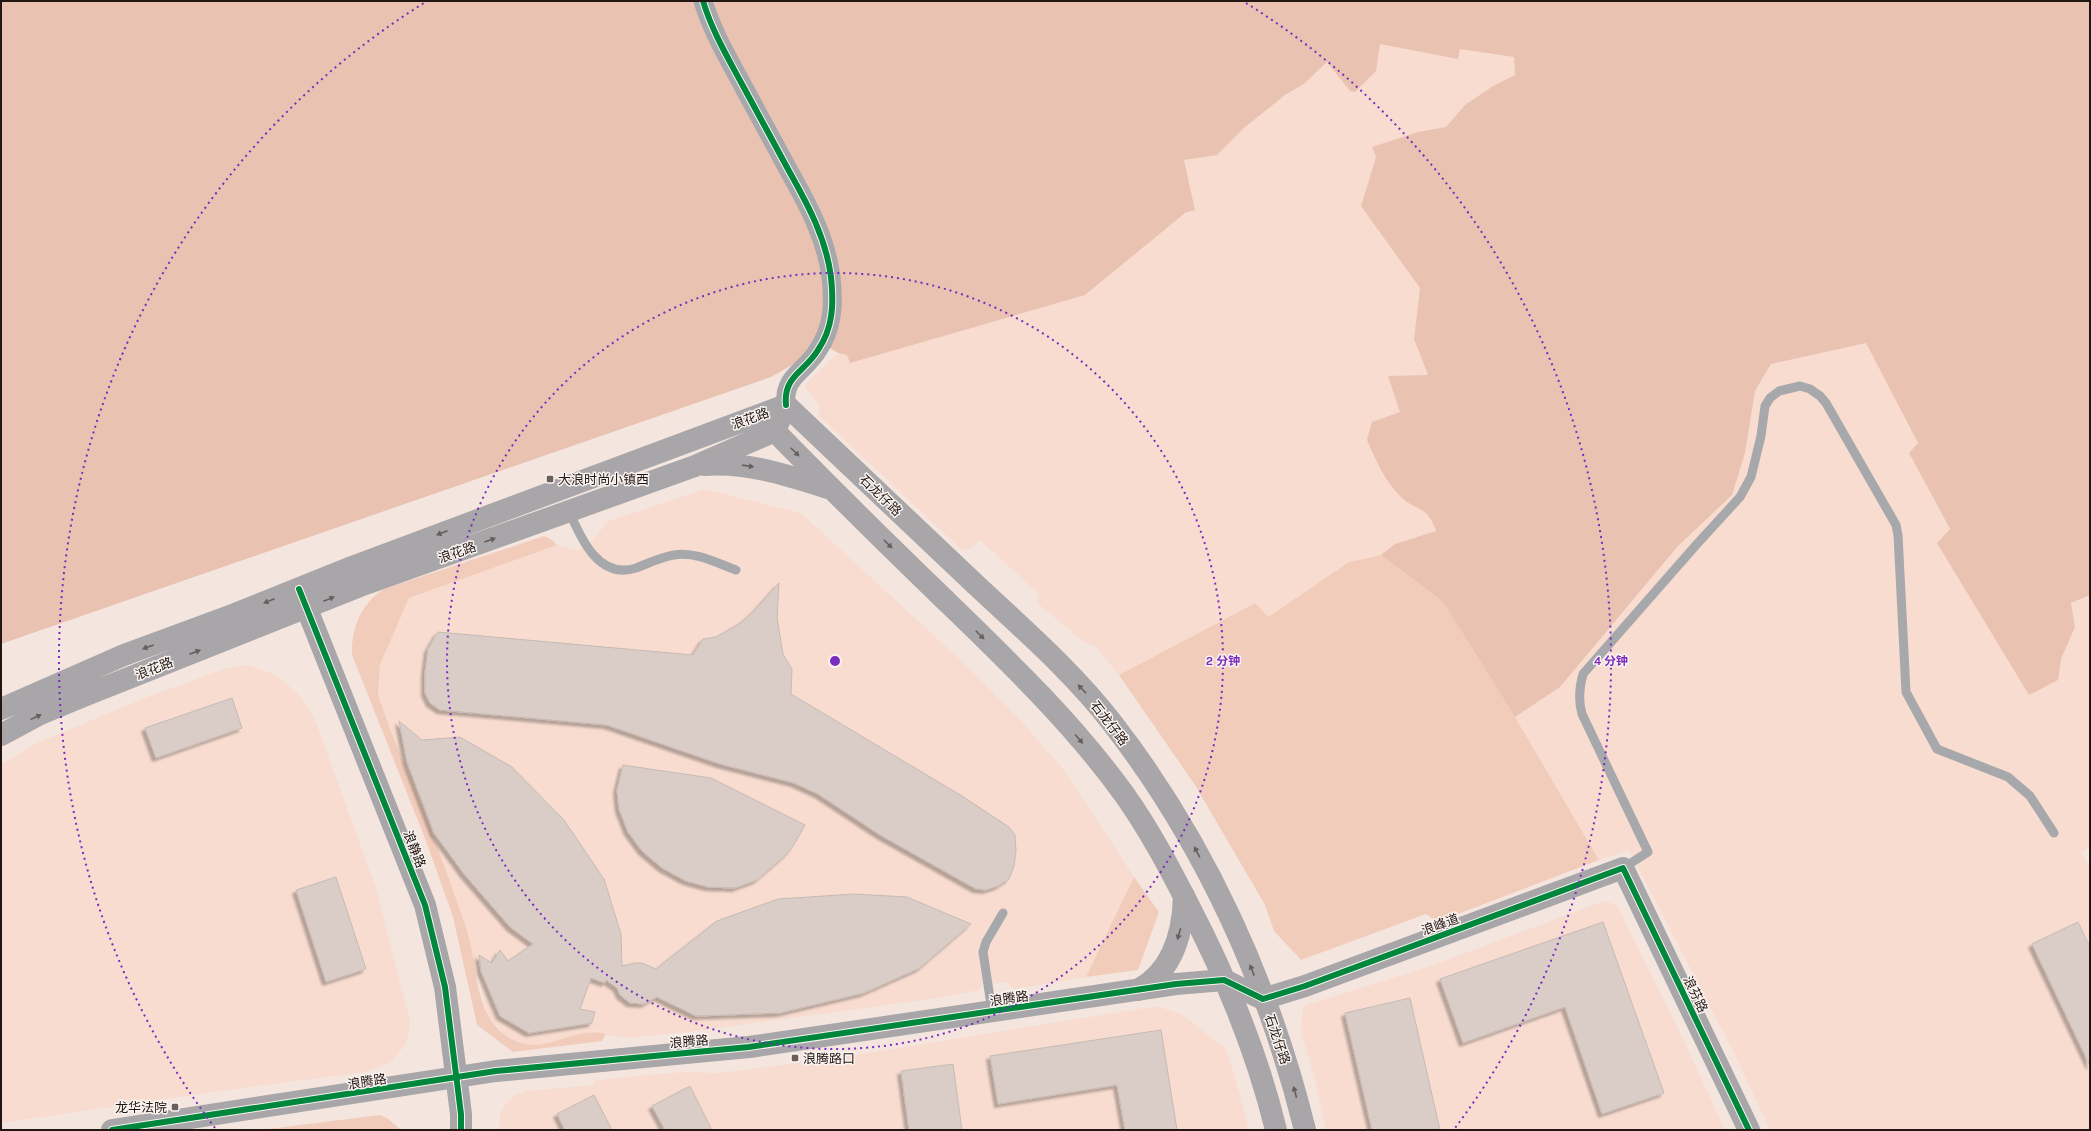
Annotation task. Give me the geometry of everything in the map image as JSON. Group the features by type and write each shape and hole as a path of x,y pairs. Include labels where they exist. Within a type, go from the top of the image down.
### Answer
{"main road":[{"name":"浪花路","path":"1,734 40,714 303,598 367,561 786,405"},
{"name":"浪花路","path":"1,710 124,656 303,598 360,586 695,466 774,431 786,405"},
{"name":"石龙仔路","path":"786,405 1025,631 1088,695 1112,723 1161,790 1189,838 1237,932 1276,1029 1305,1130"},
{"path":"758,415 1009,664 1085,745 1124,794 1140,818 1184,896 1224,980 1247,1036 1265,1088 1276,1130"},
{"path":"695,466 719,464 755,467 832,489"},
{"name":"浪静路","path":"303,598 425,905 445,987 461,1114 461,1130"},
{"name":"浪峰道","path":"1263,999 1313,983 1624,868"},
{"name":"浪芬路","path":"1624,868 1749,1130"},
{"path":"1137,991 1153,981 1168,963 1180,933 1184,896"},
{"path":"1224,980 1263,999"},
{"name":"浪腾路","path":"112,1130 496,1071 749,1047 1137,991 1176,984 1224,980"}],"street":[{"path":"703,1 724,52 815,219 828,262 832,303 830,327 814,358 793,377 787,386 785,394 786,405"}],"lane":[{"path":"1624,868 1648,852 1582,714 1579,703 1579,692 1583,674 1697,544 1740,498 1751,477 1762,436 1765,406 1770,398 1779,391 1800,386 1810,389 1826,403 1896,524 1903,608 1906,692 1937,749 2008,777 2030,796 2054,833"},
{"path":"569,510 585,545 598,559 613,569 635,568 661,558 682,554 709,560 736,570"},
{"path":"992,1011 983,952 986,942 1003,913"}],"shaded area":[{"path":"1,1 2090,1 2090,595 2071,603 2075,627 2061,659 2058,680 2029,695 1937,543 1950,529 1909,453 1918,443 1866,343 1771,364 1755,391 1745,453 1732,495 1678,546 1560,687 1515,717 1443,602 1381,555 1395,544 1436,531 1433,522 1425,512 1406,501 1394,490 1381,470 1367,440 1372,422 1400,412 1388,376 1428,375 1414,339 1420,288 1361,206 1376,157 1372,147 1418,132 1446,127 1465,105 1493,86 1515,75 1514,57 1460,49 1458,59 1380,44 1376,71 1355,92 1350,91 1327,62 1304,84 1285,95 1245,127 1217,155 1184,160 1195,210 1185,213 1085,295 850,363 847,355 838,353 817,340 799,361 771,377 1,644"},
{"path":"1380,44 1458,59 1460,49 1514,57 1515,75 1493,86 1465,105 1446,127 1418,132 1376,157 1361,205 1420,288 1414,339 1428,376 1401,412 1372,422 1400,497 1425,510 1432,520 1436,531 1395,544 1381,555 1349,562 1268,617 1254,603 1119,675 1096,647 1084,642 1036,602 1039,594 980,540 970,549 962,550 819,416 819,405 804,386 838,353 847,355 850,363 1195,210 1184,160 1244,127 1264,108 1304,84 1327,62 1350,91"},
{"path":"1866,343 1918,443 1909,453 1950,530 2058,680 2061,659 2075,627 2071,603 2090,595 2090,847 2081,853 2090,867 2090,1130 1770,1130 1734,1053 1629,850 1599,860 1515,717 1560,687 1678,546 1731,495 1745,453 1755,391 1771,364"},
{"path":"705,489 801,513 968,667 1021,721 1065,771 1134,877 1086,977 1014,989 1006,982 982,984 979,990 939,998 696,1031 630,1038 612,1036 595,1031 582,1033 547,1045 524,1045 504,1034 488,1015 461,913 378,695 380,665 409,598 551,546 557,545 577,550 592,541 608,521"},
{"path":"544,536 551,539 557,545 409,598 380,665 378,695 467,930 480,994 495,1026 504,1034 518,1042 531,1045 543,1044 593,1032 606,1034 602,1041 513,1052 477,1025 453,917 426,841 352,655 352,645 356,626 364,609 376,595 384,589"},
{"path":"1381,555 1443,602 1515,717 1599,860 1437,922 1426,914 1301,960 1274,931 1265,905 1195,785 1119,675 1255,603 1268,617 1349,562"},
{"path":"247,665 272,673 283,681 297,693 308,707 316,722 376,888 410,1021 409,1033 405,1045 390,1063 366,1072 242,1088 1,1123 1,765 37,743 145,698 221,670"},
{"path":"1134,877 1159,912 1138,970 1086,977"},
{"path":"1604,901 1617,905 1684,1041 1725,1130 1326,1130 1315,1080 1301,1031 1303,1006 1431,966"},
{"path":"1157,1006 1183,1015 1226,1049 1249,1130 499,1130 500,1114 506,1104 515,1095 527,1091 594,1085 594,1081 624,1077 683,1072 720,1073 855,1055"},
{"path":"380,1115 387,1118 401,1130 260,1130"}],"building":[{"path":"779,583 777,618 783,654 792,669 791,694 962,796 1009,827 1015,835 1016,851 1014,866 1009,879 998,886 986,890 976,889 880,835 818,794 794,783 720,764 607,725 440,710 430,703 425,693 425,673 428,649 438,632 693,655 703,639 716,637 742,622"},
{"path":"232,698 242,728 156,758 145,728"},
{"path":"399,721 422,740 460,737 512,767 564,820 604,879 621,934 622,966 642,963 656,969 717,921 778,899 854,894 907,897 971,924 920,968 864,993 780,1013 696,1016 657,997 644,1004 630,1003 620,995 617,988 606,980 605,983 591,978 580,1009 595,1012 592,1023 529,1033 500,1016 481,971 479,955 492,963 500,950 508,961 533,944 510,927 464,874 434,833 407,762"},
{"path":"623,765 711,778 805,825 786,855 757,880 735,888 708,887 686,881 662,868 642,851 628,832 619,809 617,790"},
{"path":"336,877 366,969 326,982 296,890"},
{"path":"1603,922 1664,1093 1602,1114 1565,1007 1463,1043 1440,979"},
{"path":"2078,922 2090,947 2090,1066 2032,944"},
{"path":"1410,998 1440,1130 1372,1130 1345,1013"},
{"path":"1161,1030 1177,1130 1125,1130 1117,1085 998,1104 990,1056"},
{"path":"953,1064 962,1130 909,1130 901,1071"},
{"path":"690,1086 712,1130 665,1130 652,1106"},
{"path":"594,1095 612,1130 565,1130 557,1114"}],"cycle path":[{"path":"703,1 721,44 809,209 821,235 829,263 832,306 827,333 813,357 791,381 786,395 786,405"},
{"path":"299,589 425,905 445,987 461,1114 461,1130"},
{"path":"112,1130 496,1071 749,1047 1176,984 1224,980 1263,999 1305,986 1623,868 1749,1130"}],"place":[{"name":"大浪时尚小镇西","path":"550,479"},
{"name":"浪腾路口","path":"795,1058"},
{"name":"龙华法院","path":"175,1107"}]}
